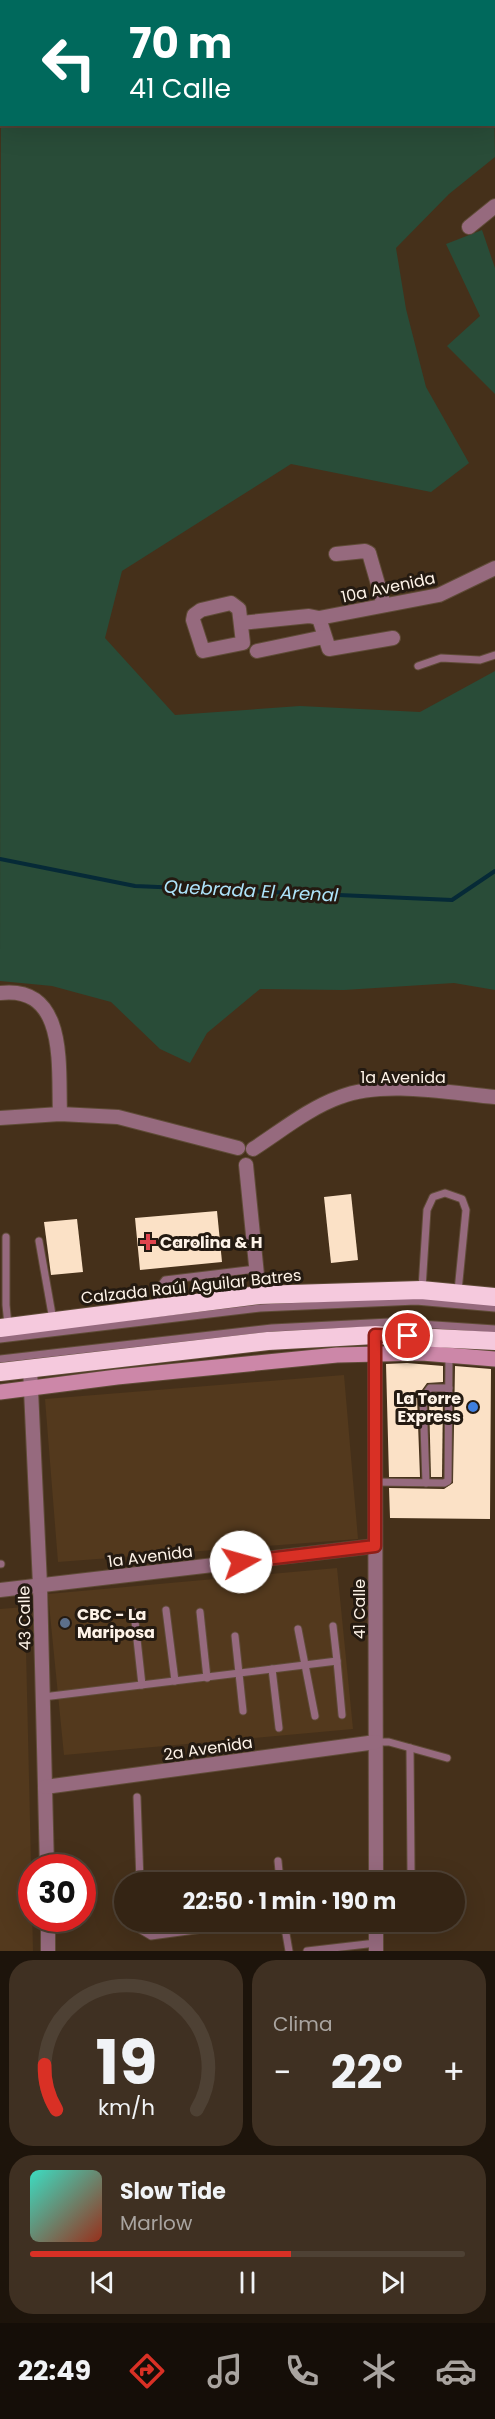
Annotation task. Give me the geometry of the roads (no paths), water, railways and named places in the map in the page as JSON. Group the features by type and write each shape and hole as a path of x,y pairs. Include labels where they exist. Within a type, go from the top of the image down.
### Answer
{"highway":[{"name":"Calzada Raúl Aguilar Batres","path":"3,1332 53,1320 259,1295 422,1290 495,1297"},
{"path":"0,1372 268,1341 375,1344 495,1341"}],"street":[{"path":"469,227 495,206"},
{"path":"336,554 365,551 369,553 384,605"},
{"name":"10a Avenida","path":"241,623 309,616 320,618 439,595 495,568"},
{"path":"320,618 326,645 334,649 393,638"},
{"path":"258,651 324,637"},
{"path":"0,993 14,991 30,995 43,1004 50,1013 57,1051 60,1114"},
{"name":"1a Avenida","path":"254,1149 327,1102 352,1093 417,1091 495,1097"},
{"path":"0,1118 60,1114 118,1117 238,1148"},
{"path":"246,1165 254,1160 254,1149 244,1144 238,1148 236,1158 246,1165 259,1295"},
{"path":"0,1392 375,1344 495,1359"},
{"name":"41 Calle","path":"375,1344 376,1872"},
{"name":"43 Calle","path":"30,1368 33,1388 40,1585 46,1854"},
{"name":"1a Avenida","path":"0,1590 375,1546"},
{"name":"2a Avenida","path":"45,1787 376,1742"},
{"path":"48,1932 48,1951"}],"lane":[{"path":"418,666 441,658 480,660 495,655"},
{"path":"422,1290 427,1210 433,1197 446,1193 462,1199 466,1210 458,1294"},
{"path":"6,1237 6,1305 3,1332 260,1308 416,1301 495,1308"},
{"path":"39,1241 53,1320"},
{"path":"157,1308 157,1291 165,1280 256,1269"},
{"path":"0,1359 284,1327 390,1322 495,1329"},
{"path":"375,1482 444,1483 450,1475 449,1355"},
{"path":"426,1483 423,1398 430,1388 449,1388"},
{"path":"166,1610 175,1681"},
{"path":"134,1612 142,1685"},
{"path":"200,1612 207,1678"},
{"path":"333,1626 342,1715"},
{"path":"298,1629 307,1665 315,1716"},
{"path":"235,1636 243,1711"},
{"path":"43,1697 337,1661"},
{"path":"272,1669 279,1728"},
{"path":"376,1742 389,1742 447,1758"},
{"path":"410,1748 411,1870"},
{"path":"137,1797 140,1872"},
{"path":"278,1861 279,1872"},
{"path":"144,1932 151,1936 180,1932"},
{"path":"286,1932 289,1951"},
{"path":"307,1951 376,1947"}],"waterway":[{"name":"Quebrada El Arenal","path":"0,859 135,886 452,900 495,871"}],"place":[{"name":"Carolina & H","path":"148,1242"},
{"name":"La Torre Express","path":"473,1407"},
{"name":"CBC - La Mariposa","path":"65,1623"}]}
